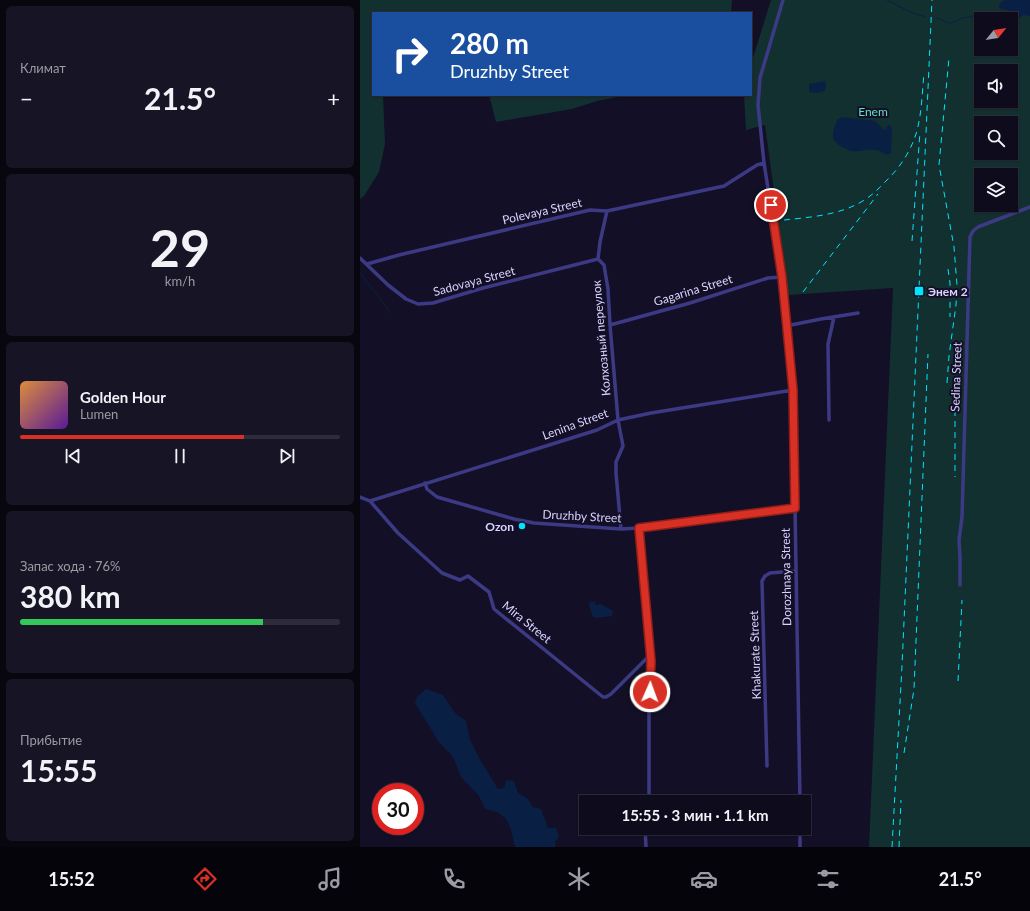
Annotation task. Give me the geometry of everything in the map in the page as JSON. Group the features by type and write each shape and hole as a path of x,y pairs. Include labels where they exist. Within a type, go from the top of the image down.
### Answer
{"street":[{"name":"Dorozhnaya Street","path":"783,0 760,78 758,105 764,163 782,277 793,390 800,795"},
{"name":"Polevaya Street","path":"367,264 399,255 590,210 608,211 724,186 757,165 764,163"},
{"name":"Sedina Street","path":"960,585 960,556 958,540 962,517 970,237 973,231 978,227 1030,207"},
{"path":"598,259 600,242 608,211"},
{"name":"Sadovaya Street","path":"360,258 388,286 406,300 418,304 433,304 483,288 598,259"},
{"name":"Колхозный переулок","path":"598,259 604,265 607,283 618,420"},
{"name":"Gagarina Street","path":"610,325 768,278 782,277"},
{"path":"786,326 858,313"},
{"path":"829,420 828,344 834,317"},
{"name":"Lenina Street","path":"370,501 597,430 618,420 651,413 793,390"},
{"path":"618,420 623,446 616,462 621,529"},
{"name":"Druzhby Street","path":"425,483 428,489 437,497 514,519 534,523 621,529 795,508"},
{"name":"Mira Street","path":"360,497 370,501 398,533 442,573 460,580 468,576 489,592 494,609 603,697 610,694 650,655"},
{"path":"639,528 650,655 649,795"},
{"name":"Khakurate Street","path":"767,766 762,581 765,576 770,573 796,571"},
{"path":"645,835 646,847"},
{"path":"800,835 800,847"}],"green space":[{"path":"360,0 732,0 731,12 372,12 372,96 383,96 385,144 379,172 364,196 360,199"},
{"name":"Enem","path":"771,0 1030,0 1030,847 869,847 893,288 788,295 765,125 746,130 744,96 752,96 752,61"},
{"path":"489,96 623,96 597,101 572,109 496,122"}],"water":[{"path":"1004,0 1030,0 1030,16 1023,15 1018,19 1018,12 999,8 1000,3"},
{"path":"825,81 825,91 817,93 809,92 809,84"},
{"path":"842,117 875,121 886,130 887,126 890,125 892,128 891,153 886,155 877,150 850,151 839,145 834,139 833,133 837,120"},
{"path":"590,601 595,601 596,605 601,604 613,611 612,616 593,617 589,606"},
{"path":"426,689 443,695 455,713 466,721 470,740 498,789 504,788 506,780 514,781 518,793 527,798 533,807 541,809 548,828 556,828 559,836 555,842 556,847 515,847 508,822 500,814 485,809 479,796 461,777 453,757 438,741 415,703 417,697"}],"waterway":[{"path":"887,0 908,11 925,17"},
{"path":"937,18 948,23 952,23 962,18 974,16"},
{"path":"360,273 391,313"}],"railway":[{"path":"892,847 902,666 932,0"},
{"path":"947,383 957,285 954,247 939,165 949,58"},
{"path":"784,220 805,218 847,209 869,197 889,178 905,158 916,134 921,111 924,73"},
{"path":"912,241 920,132"},
{"path":"803,292 878,194"},
{"path":"948,269 950,283 950,317"},
{"path":"904,753 914,689 928,354"},
{"path":"955,366 955,477"},
{"path":"958,681 962,600"},
{"path":"899,847 901,800"}],"place":[{"name":"Энем 2","path":"919,291"},
{"name":"Ozon","path":"522,526"}],"route":[{"path":"650,692 651,661 639,528 795,508 793,390 782,277 771,205"}]}
